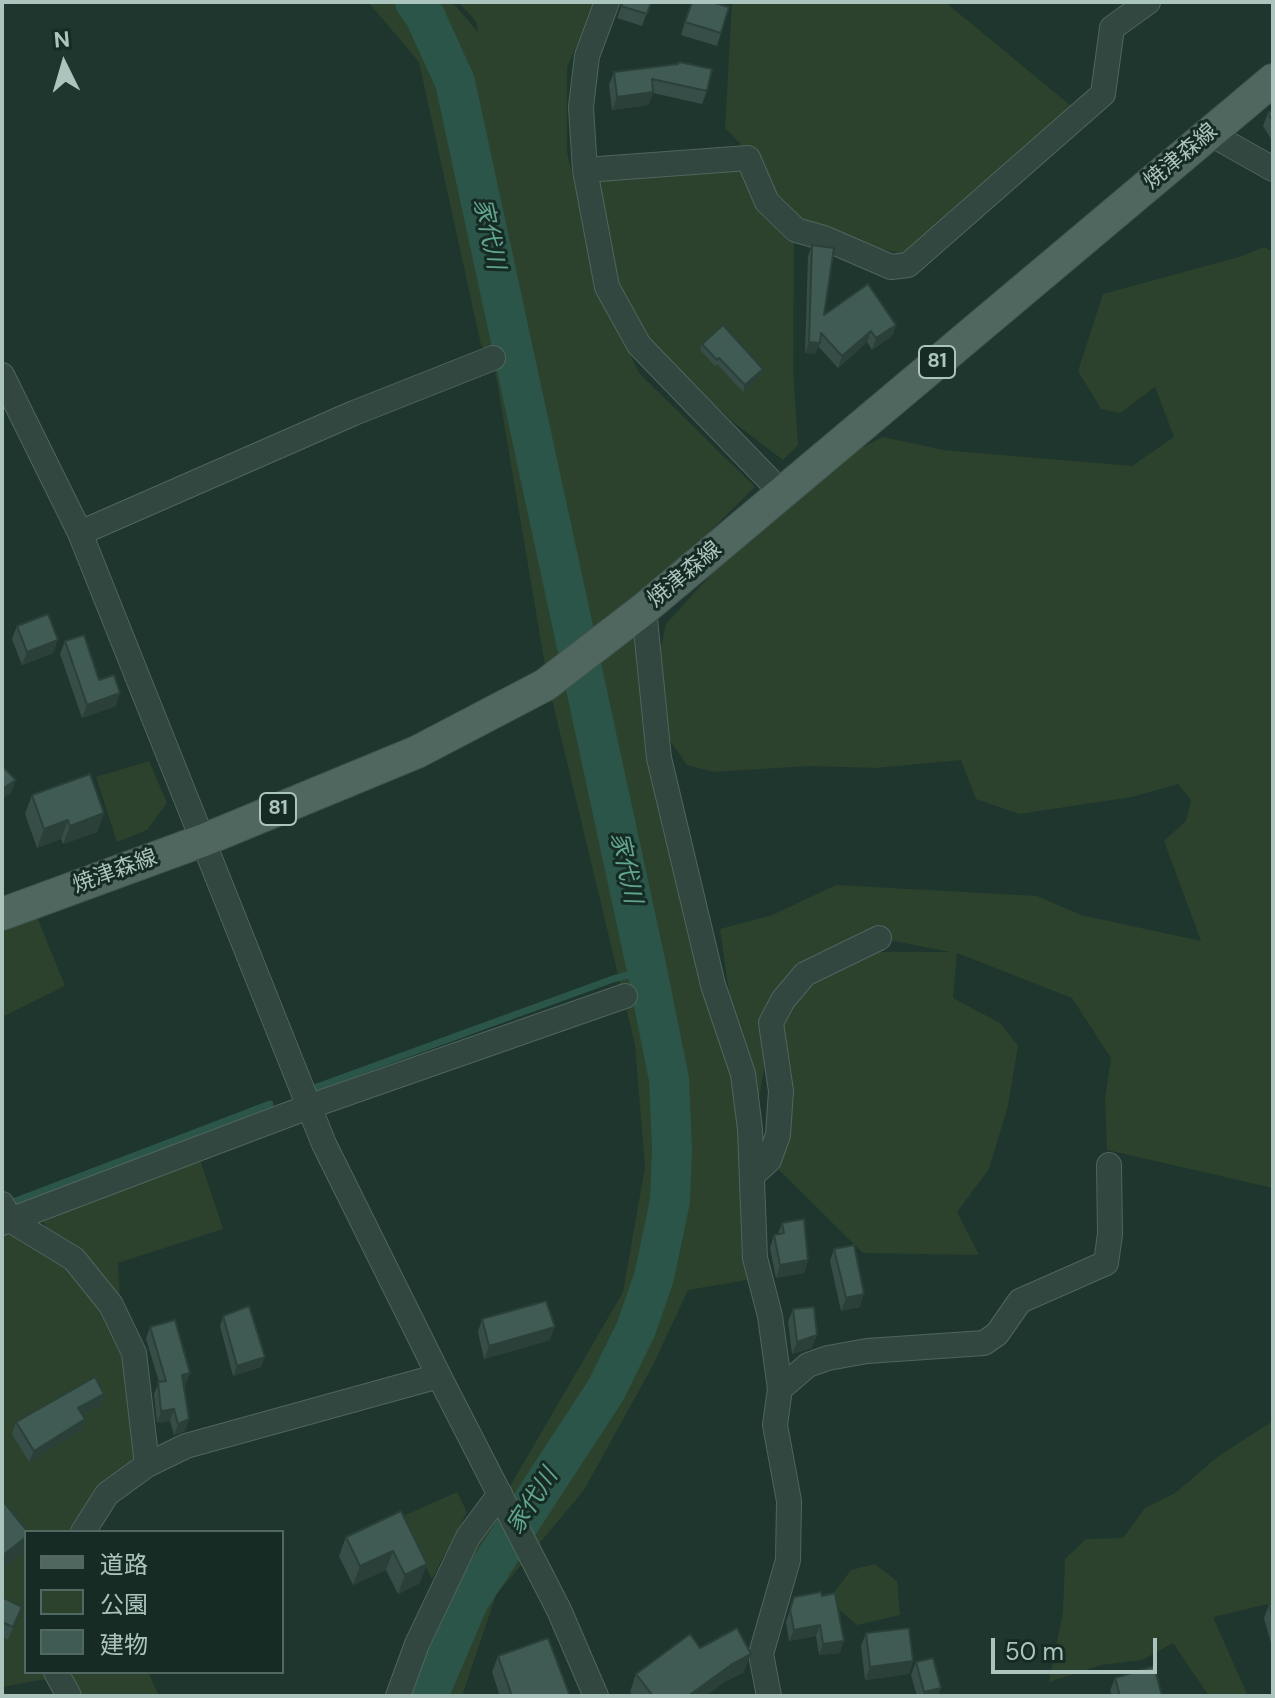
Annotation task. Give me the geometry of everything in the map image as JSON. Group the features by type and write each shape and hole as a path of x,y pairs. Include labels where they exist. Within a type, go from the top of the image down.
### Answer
{"main road":[{"name":"焼津森線","path":"2,914 204,840 417,752 545,685 644,609 1273,80"}],"street":[{"path":"607,2 587,56 581,107 585,170 607,287 639,345 782,493"},
{"path":"585,170 748,158 767,202 796,230 824,238 891,267 908,265 1103,94 1112,28 1148,2"},
{"path":"1209,133 1273,169"},
{"path":"80,533 354,413 493,358"},
{"path":"2,375 80,533 324,1144 559,1610 596,1696"},
{"path":"644,609 659,758 713,985 743,1074 753,1175 755,1258 770,1316 780,1389 775,1425 789,1501 788,1560 761,1654 769,1696"},
{"path":"753,1175 769,1160 778,1135 781,1091 771,1023 783,1000 805,974 879,938"},
{"path":"5,1215 625,996"},
{"path":"780,1389 808,1365 828,1358 867,1351 984,1343 997,1334 1020,1301 1106,1263 1110,1234 1109,1165"},
{"path":"5,1215 74,1259 111,1305 134,1353 147,1465"},
{"path":"84,1530 107,1494 147,1465 186,1446 439,1376"},
{"path":"398,1696 417,1644 468,1537 504,1504"},
{"path":"57,1674 69,1696"}],"green space":[{"path":"368,2 452,2 478,32 476,21 458,2 596,2 567,67 567,152 600,291 639,373 755,487 637,603 653,685 666,624 796,481 883,437 943,450 1132,466 1174,437 1155,387 1120,413 1101,409 1078,371 1103,294 1239,257 1264,247 1273,252 1273,1188 1107,1150 1105,1099 1111,1058 1072,998 957,953 953,998 1000,1023 1018,1046 1008,1106 989,1169 957,1212 979,1255 863,1253 769,1160 771,1026 751,1147 746,1122 747,1280 688,1290 653,1365 584,1490 496,1595 462,1696 404,1696 450,1596 623,1292 645,1167 635,1045 548,683 493,358 481,345 419,62","holes":["654,694 669,739 687,765 714,772 808,766 876,768 961,760 976,799 1019,814 1132,797 1178,784 1191,800 1186,821 1164,841 1201,941 1081,915 1037,896 836,885 772,915 720,929 740,1070","879,938 950,952 878,952 813,971 832,948"]},
{"path":"732,2 945,2 1075,109 908,256 788,222 794,245 793,370 798,445 783,460 732,421 646,340 604,274 587,182 751,155 725,128"},
{"path":"149,761 167,803 147,830 117,842 96,777"},
{"path":"35,912 65,986 2,1017 2,925"},
{"path":"200,1160 223,1229 118,1263 120,1302 39,1217"},
{"path":"8,1230 79,1265 115,1315 146,1459 97,1530 24,1530 24,1674 56,1674 57,1677 2,1687 2,1232"},
{"path":"1273,1421 1273,1603 1213,1617 1248,1696 1209,1696 1173,1643 1142,1660 1101,1665 1049,1682 1063,1612 1065,1559 1086,1539 1123,1538 1145,1508 1175,1493 1220,1455"},
{"path":"457,1492 467,1512 432,1579 401,1517"},
{"path":"875,1564 897,1581 900,1615 857,1625 828,1600 851,1570"},
{"path":"72,1674 149,1674 159,1696 82,1696"}],"building":[{"path":"623,2 651,2 647,14 621,6"},
{"path":"692,2 711,2 729,7 721,33 685,22"},
{"path":"679,62 712,69 707,91 652,79 653,92 617,97 614,72"},
{"path":"812,245 834,248 824,315 868,284 896,325 876,338 871,331 842,356 821,333 820,343 809,342"},
{"path":"723,325 763,369 745,385 702,344"},
{"path":"48,614 58,640 27,652 17,626"},
{"path":"84,635 99,680 114,675 120,693 87,705 65,641"},
{"path":"2,766 16,780 2,789"},
{"path":"90,774 104,813 70,826 68,820 44,829 32,795"},
{"path":"804,1219 808,1260 780,1265 774,1235 784,1233 782,1223"},
{"path":"854,1245 864,1294 846,1298 834,1249"},
{"path":"546,1301 555,1327 489,1346 482,1319"},
{"path":"249,1306 265,1357 237,1366 223,1316"},
{"path":"814,1307 817,1335 797,1342 793,1309"},
{"path":"175,1320 190,1373 182,1375 189,1419 178,1424 174,1409 161,1411 158,1382 166,1381 150,1327"},
{"path":"95,1377 104,1394 78,1408 85,1419 34,1451 16,1422"},
{"path":"2,1502 26,1530 24,1539 2,1556"},
{"path":"401,1511 427,1564 405,1575 393,1551 360,1566 346,1537"},
{"path":"821,1592 822,1596 835,1593 844,1641 823,1644 820,1625 794,1630 790,1610 794,1597"},
{"path":"2,1597 22,1607 13,1627 2,1622"},
{"path":"737,1628 751,1654 688,1696 653,1696 636,1674 690,1634 700,1648"},
{"path":"909,1628 913,1661 870,1667 866,1633"},
{"path":"548,1638 570,1696 512,1696 498,1656"},
{"path":"933,1658 941,1688 924,1692 916,1662"},
{"path":"1154,1666 1162,1696 1120,1696 1115,1678"}],"waterway":[{"name":"家代川","path":"415,2 425,16 455,82 647,970 669,1079 672,1149 670,1201 654,1277 636,1329 606,1390 469,1600 428,1696"},
{"path":"317,1087 613,979 647,970"},
{"path":"8,1204 270,1104"}]}
